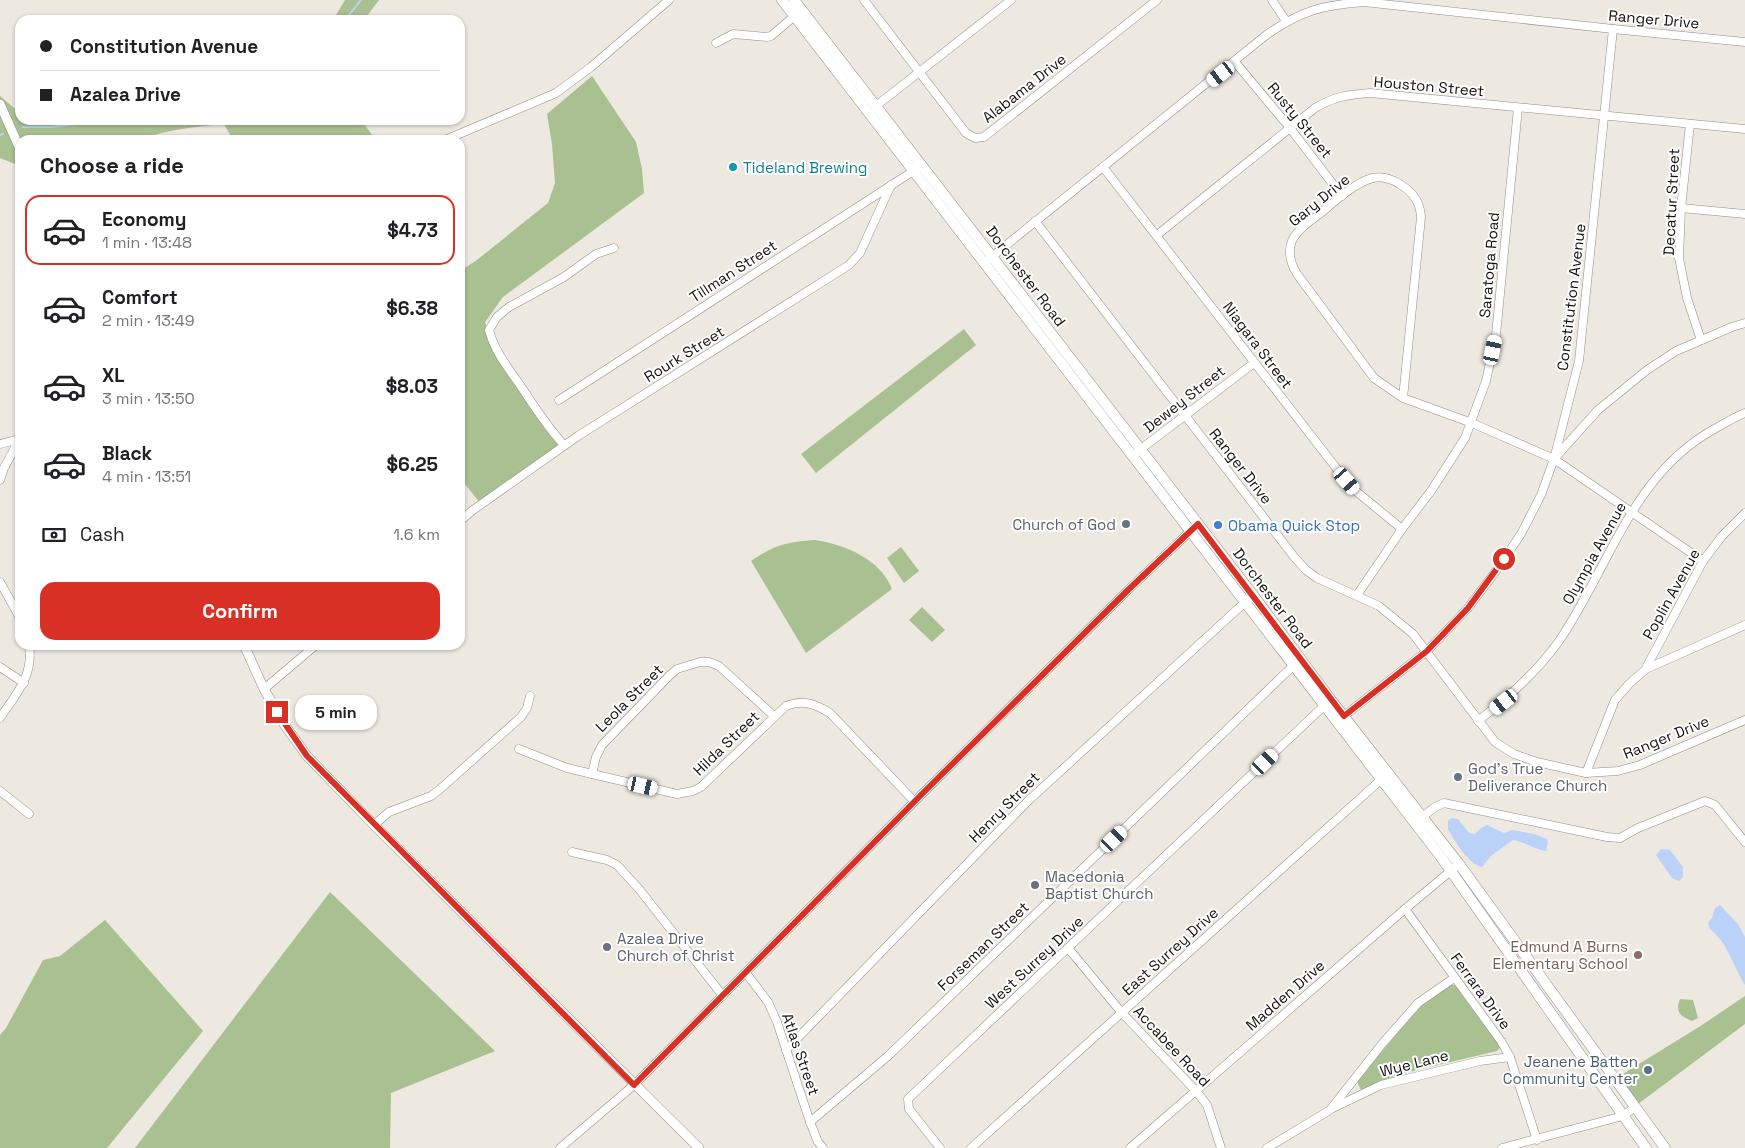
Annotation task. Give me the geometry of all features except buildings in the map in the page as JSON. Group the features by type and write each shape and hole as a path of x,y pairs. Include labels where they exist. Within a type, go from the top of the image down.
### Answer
{"main road":[{"name":"Dorchester Road","path":"782,0 798,13 876,106 983,264 1136,453 1198,524 1253,595 1296,662"},
{"name":"Dorchester Road","path":"794,0 798,13 917,168 992,256 1136,453 1189,531 1244,602 1296,662 1327,702 1454,867 1665,1148"},
{"name":"Dorchester Road","path":"1454,867 1646,1148"}],"street":[{"path":"457,135 556,93 591,67 669,0"},
{"name":"Alabama Drive","path":"864,0 966,133 975,138 984,137 1157,0"},
{"path":"876,106 1011,0"},
{"path":"1272,0 1286,21"},
{"name":"Ranger Drive","path":"983,264 1286,21 1315,8 1364,2 1745,42"},
{"path":"716,43 733,34 771,36 798,13"},
{"name":"Constitution Avenue","path":"1340,719 1427,651 1468,608 1521,534 1541,495 1554,459 1580,361 1612,29"},
{"name":"Rusty Street","path":"1235,62 1290,128 1342,196"},
{"name":"Houston Street","path":"1157,235 1315,108 1342,95 1370,93 1745,129"},
{"path":"0,104 15,138"},
{"name":"Saratoga Road","path":"1357,595 1402,529 1431,491 1465,438 1486,381 1496,335 1518,108"},
{"name":"Decatur Street","path":"1690,124 1681,208 1680,258 1687,298 1700,340"},
{"name":"Niagara Street","path":"1103,167 1254,363 1357,492 1402,529"},
{"name":"Tillman Street","path":"559,400 917,168"},
{"name":"Gary Drive","path":"1403,398 1421,218 1419,206 1414,196 1401,185 1380,178 1373,178 1342,196 1295,235 1289,250 1290,259 1297,274 1374,378 1403,398 1472,423 1554,459 1703,561"},
{"name":"Rourk Street","path":"465,517 564,445 849,265 860,253 891,185"},
{"path":"1681,208 1745,214"},
{"name":"Ranger Drive","path":"1035,221 1295,558 1317,578 1379,606 1413,634 1495,742 1514,754 1537,762 1586,773 1618,771 1640,766 1745,720"},
{"path":"564,445 550,430 511,372 491,341 489,330 497,317 509,307 564,277 596,254 614,248"},
{"path":"1554,459 1598,410 1647,370 1676,351 1745,323"},
{"name":"Dewey Street","path":"1136,453 1254,363"},
{"name":"Olympia Avenue","path":"1478,721 1504,702 1558,642 1632,513 1656,477 1688,447 1710,430 1745,414"},
{"path":"0,444 15,441"},
{"path":"0,480 15,447"},
{"name":"Poplin Avenue","path":"1646,668 1703,561 1722,536 1745,513"},
{"path":"560,1148 634,1085 914,801 1198,524"},
{"path":"0,582 15,609"},
{"name":"Henry Street","path":"786,1050 1028,802 1253,595"},
{"path":"1586,773 1615,700 1646,668 1745,626"},
{"path":"0,718 24,683 30,665 29,650"},
{"path":"246,650 264,689 284,724 307,756 699,1148"},
{"path":"264,689 310,650"},
{"name":"Leola Street","path":"592,774 596,757 602,745 669,676 687,665 709,662 719,666 774,716"},
{"name":"Forseman Street","path":"810,1122 888,1056 1296,662"},
{"path":"0,667 24,683"},
{"path":"374,825 389,812 431,796 452,780 522,717 530,696"},
{"name":"Hilda Street","path":"519,749 567,768 677,794 693,791 701,787 774,716 786,706 796,702 811,704 830,713 914,801"},
{"name":"West Surrey Drive","path":"940,1148 909,1108 908,1099 1327,702"},
{"name":"East Surrey Drive","path":"970,1148 1384,777"},
{"path":"0,791 29,814"},
{"path":"1418,820 1435,807 1450,804 1607,837 1620,838 1638,828 1705,801 1715,805 1745,842"},
{"path":"1737,830 1745,826"},
{"path":"572,852 607,860 617,865 639,889 723,996"},
{"name":"Madden Drive","path":"1130,1148 1454,867"},
{"name":"Ferrara Drive","path":"1405,909 1501,1042 1510,1058 1537,1140"},
{"name":"Accabee Road","path":"1068,948 1122,1013 1207,1105 1221,1148"},
{"name":"Atlas Street","path":"746,973 768,1002 810,1122 818,1142 823,1148"},
{"name":"Wye Lane","path":"1330,1110 1382,1044 1418,1004 1454,978"},
{"name":"Wye Lane","path":"1266,1148 1330,1110 1381,1085 1480,1061 1510,1058"},
{"path":"1505,1148 1623,1116 1634,1107"}],"green space":[{"path":"345,0 379,0 368,15 336,15"},
{"path":"592,76 636,142 642,169 644,193 503,297 485,322 491,341 564,445 481,504 465,484 465,268 548,203 555,183 552,144 547,114"},
{"path":"0,96 15,109 15,125 213,125 192,127 154,135 15,135 15,164 0,158"},
{"path":"225,125 365,125 372,135 230,135"},
{"path":"964,329 976,345 816,473 801,454"},
{"path":"815,540 827,542 861,555 879,569 887,578 892,589 806,653 751,561 781,545"},
{"path":"901,547 919,571 904,583 887,558"},
{"path":"922,607 945,630 932,642 909,620"},
{"path":"330,892 495,1051 391,1093 390,1148 135,1148"},
{"path":"105,920 203,1031 107,1148 0,1148 0,1035 6,1028 43,960 60,956"},
{"path":"1449,984 1460,989 1499,1043 1500,1048 1497,1051 1400,1074 1361,1090 1358,1080 1421,1005"},
{"path":"1745,996 1745,1024 1638,1104 1618,1077"},
{"path":"1680,999 1693,1000 1698,1018 1692,1021 1680,1013 1678,1007"}],"water":[{"path":"1452,818 1458,819 1469,833 1475,834 1487,825 1504,833 1512,830 1534,834 1547,839 1546,851 1513,840 1492,855 1482,867 1467,857 1454,840 1448,829 1448,821"},
{"path":"1661,849 1670,850 1683,867 1683,877 1679,881 1672,878 1656,855"},
{"path":"1720,905 1738,924 1745,937 1745,985 1726,948 1709,928 1708,922 1712,918 1715,908"}],"waterway":[{"path":"349,15 361,0"},
{"path":"23,127 68,125"}],"place":[{"name":"Tideland Brewing","path":"733,167"},
{"name":"Church of God","path":"1126,524"},
{"name":"Obama Quick Stop","path":"1218,525"},
{"name":"God's True Deliverance Church","path":"1458,777"},
{"name":"Macedonia Baptist Church","path":"1035,885"},
{"name":"Azalea Drive Church of Christ","path":"607,947"},
{"name":"Edmund A Burns Elementary School","path":"1638,955"},
{"name":"Jeanene Batten Community Center","path":"1648,1070"}],"route":[{"path":"277,712 307,756 634,1085 923,793 1128,590 1198,524 1344,716 1427,651 1468,608 1504,559"}]}
